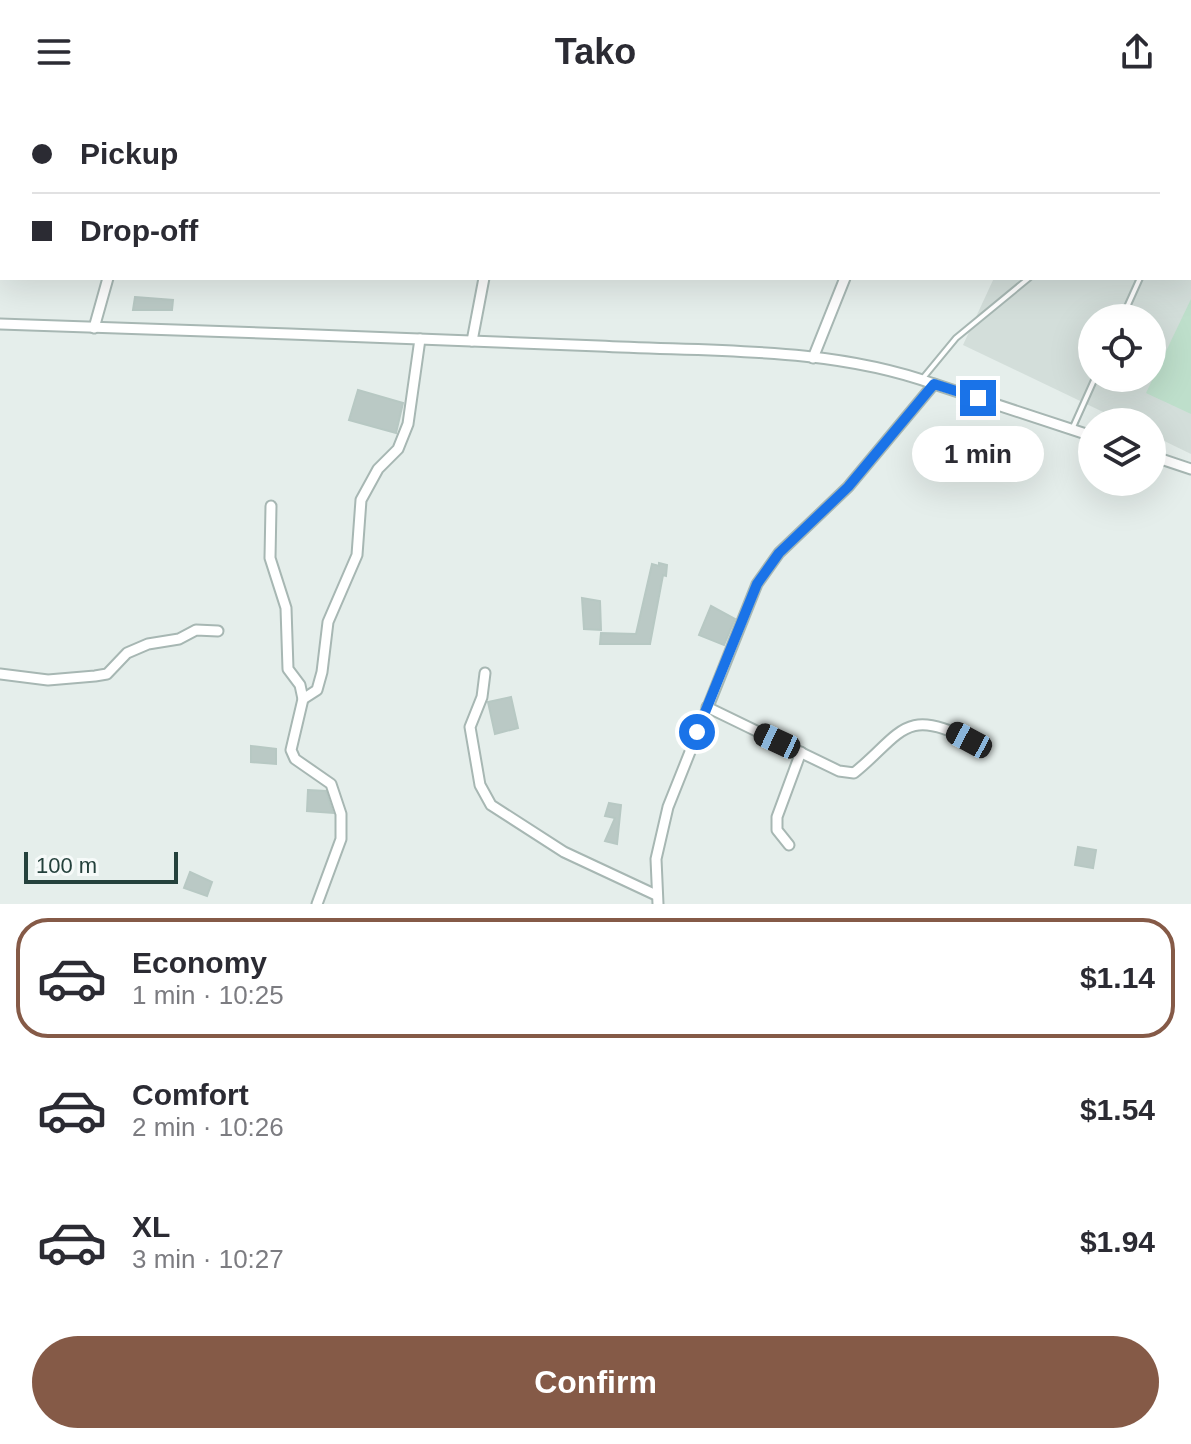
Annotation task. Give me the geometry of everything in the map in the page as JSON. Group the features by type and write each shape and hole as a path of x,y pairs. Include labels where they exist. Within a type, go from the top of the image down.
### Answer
{"street":[{"path":"94,328 107,280"},
{"path":"472,341 484,280"},
{"path":"813,358 844,280"},
{"path":"0,324 472,341 813,358 885,368 1078,431"},
{"path":"303,699 317,690 328,622 357,555 361,500 378,469 398,449 408,424 420,339"},
{"path":"485,673 482,697 470,727 480,785 491,805 564,852 657,900 660,837 707,707 764,574 779,553 848,487 934,384"},
{"path":"1166,461 1191,469"},
{"path":"271,506 270,558 286,608 288,669 300,685 303,699 291,750 295,759 331,784 341,814 341,839 317,904"},
{"path":"0,674 48,680 107,674 127,653 148,644 179,639 196,630 218,631"},
{"path":"707,707 839,771 854,773 880,746 913,724 942,725 969,740"},
{"path":"789,845 777,830 777,817 801,752"}],"lane":[{"path":"922,379 956,338 1027,280"},
{"path":"1128,304 1139,280"},
{"path":"1072,429 1089,392"}],"shaded area":[{"path":"993,280 1191,280 1191,454 1166,442 1166,408 1095,408 963,345"}],"green space":[{"path":"1191,299 1191,414 1146,393 1166,392 1166,351"}],"building":[{"path":"135,297 173,300 172,310 133,310"},
{"path":"358,390 403,403 396,433 349,420"},
{"path":"659,563 667,565 666,576 663,575 650,644 600,644 601,633 636,634 652,564 659,566"},
{"path":"582,598 600,601 601,630 584,629"},
{"path":"711,606 735,619 724,645 699,635"},
{"path":"511,697 518,728 495,734 488,702"},
{"path":"251,746 276,749 276,764 251,762"},
{"path":"308,790 326,791 333,813 307,811"},
{"path":"609,803 621,805 617,844 605,841 615,818 605,816"},
{"path":"1078,847 1096,850 1093,868 1075,865"},
{"path":"190,872 212,882 207,896 184,888"}],"route":[{"path":"697,732 757,584 779,553 848,487 934,384 978,398"}]}
